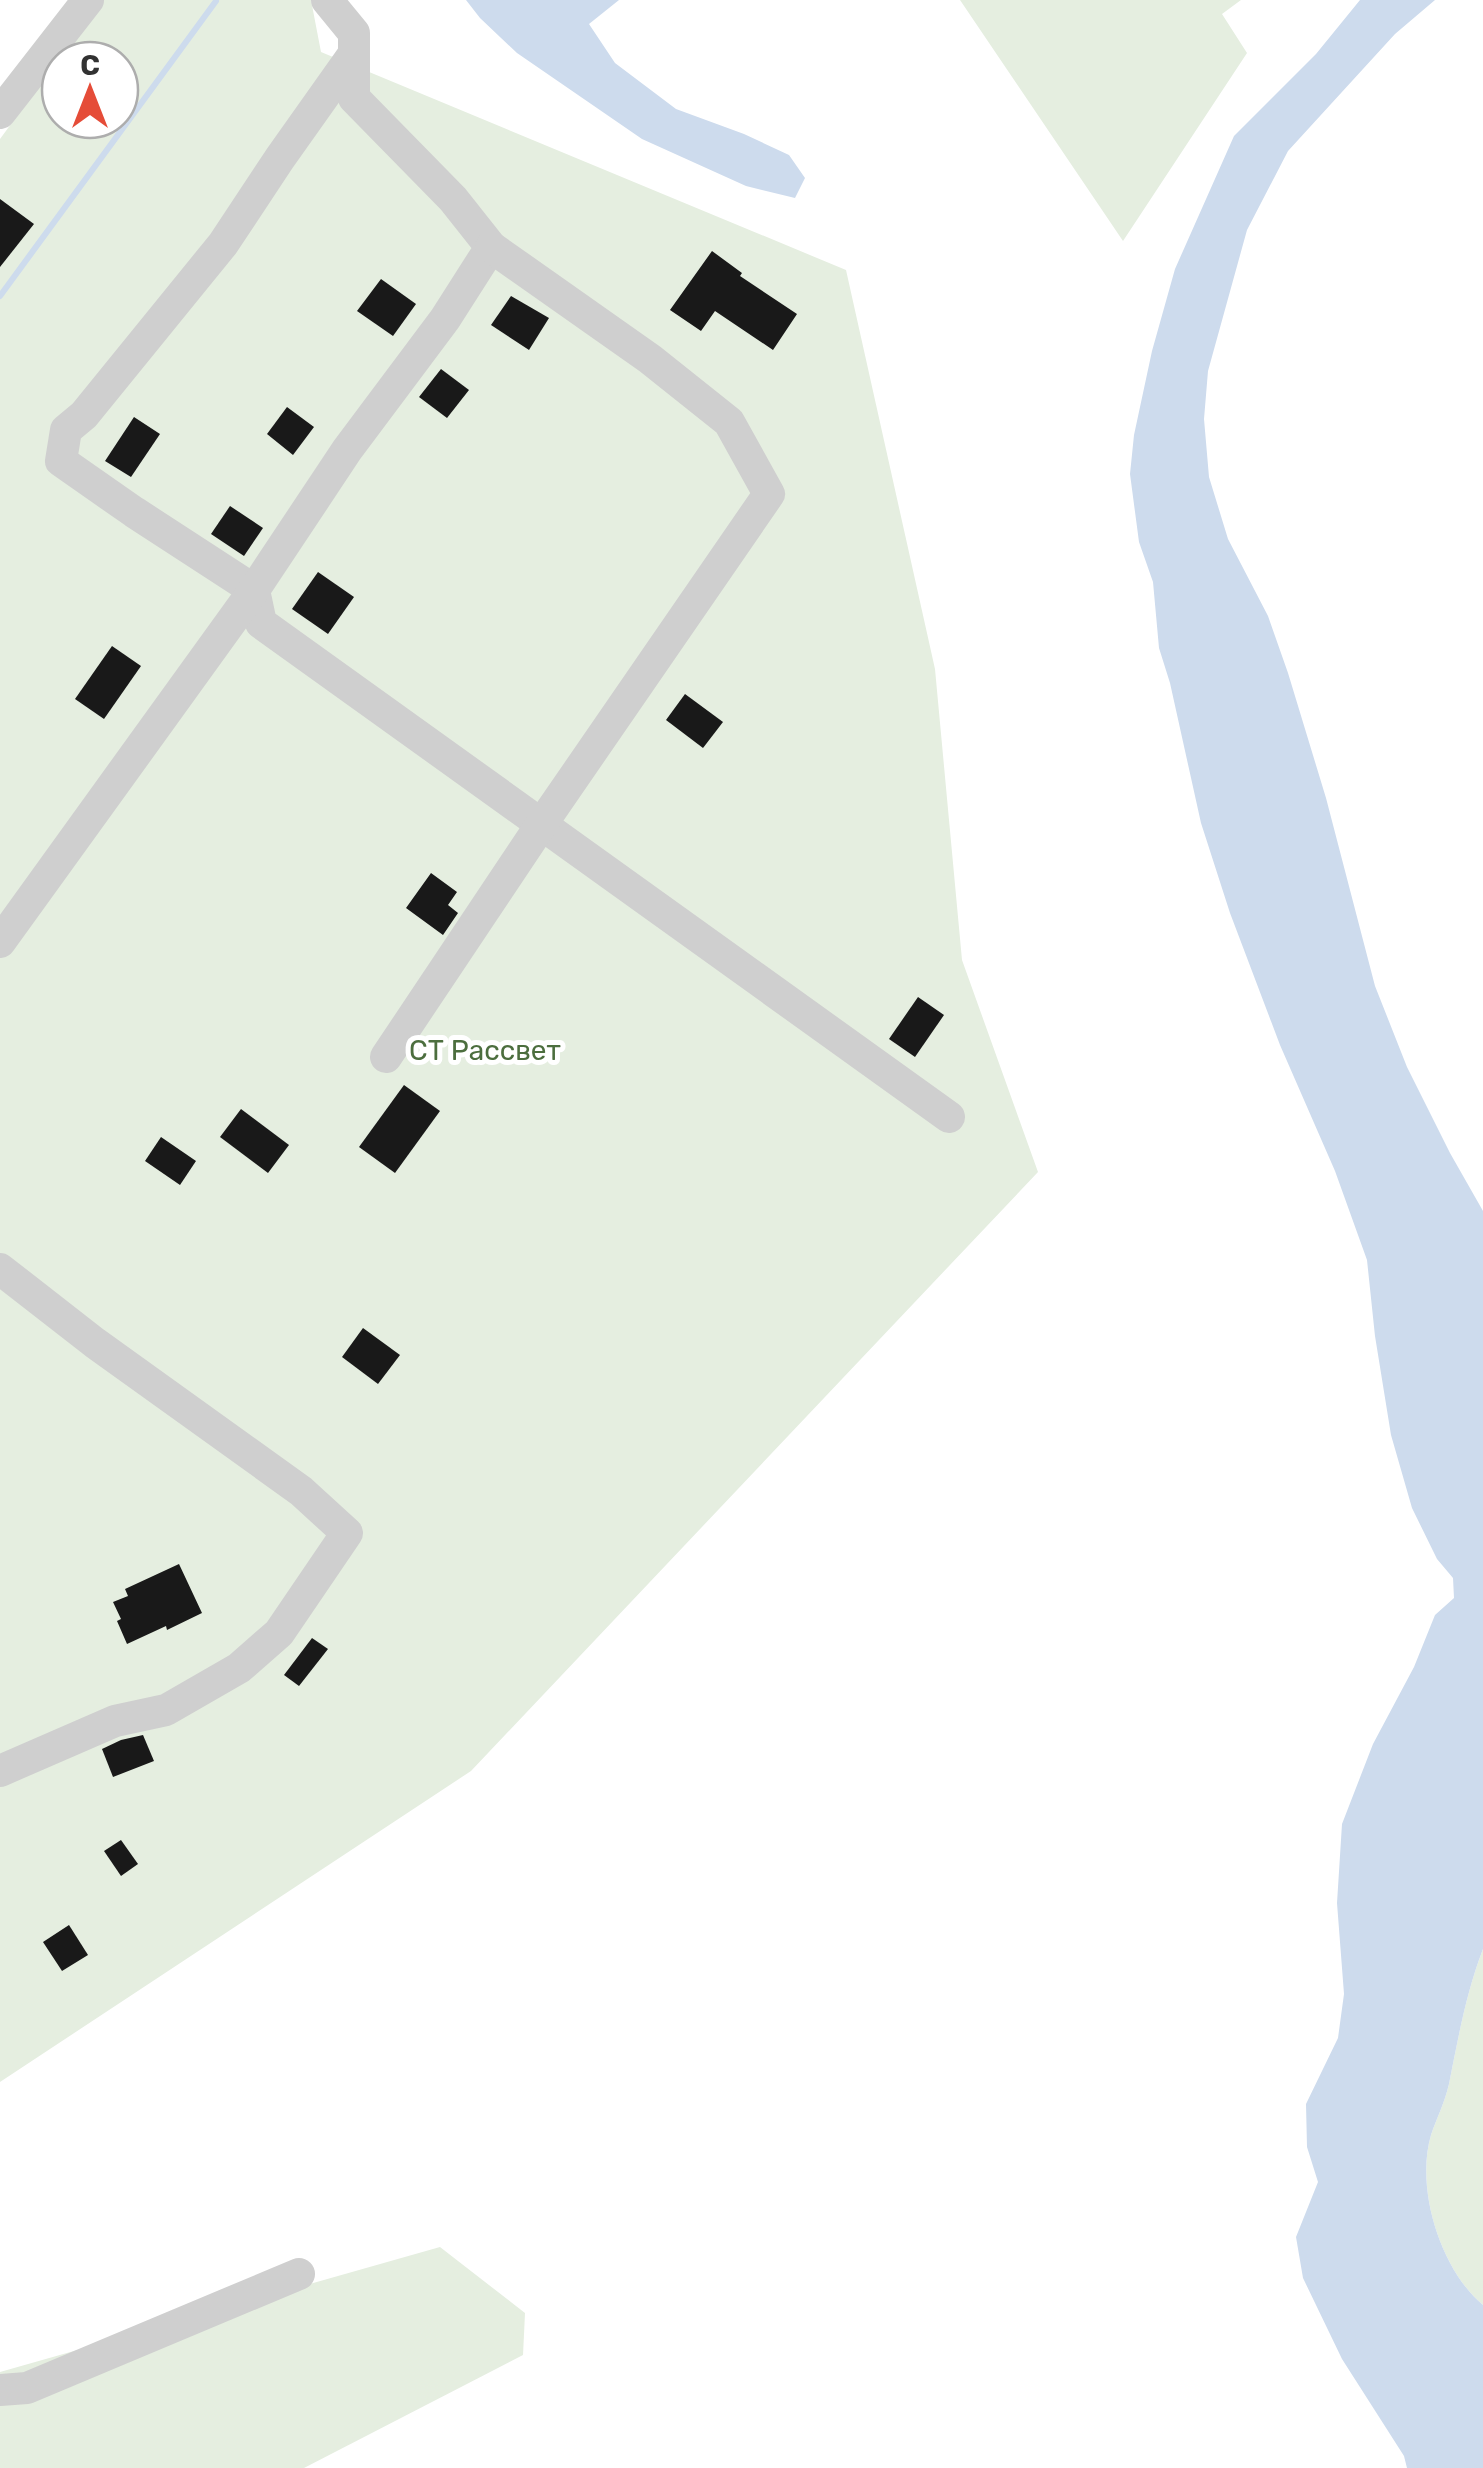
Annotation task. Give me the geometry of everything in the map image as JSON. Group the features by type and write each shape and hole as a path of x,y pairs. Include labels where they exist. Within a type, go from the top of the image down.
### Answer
{"street":[{"path":"0,113 88,0"},
{"path":"327,0 354,32 354,98 453,200 491,247 650,360 729,422 769,494 386,1057"},
{"path":"353,55 223,244 84,415 66,430 61,461 254,590 262,622 950,1117"},
{"path":"0,942 254,590 347,450 445,319 491,247"},
{"path":"0,1269 301,1491 347,1533 279,1632 239,1668 166,1710 116,1722 0,1771"},
{"path":"0,2390 27,2388 299,2274"}],"green space":[{"name":"СТ Рассвет","path":"102,0 311,0 321,52 846,270 935,669 962,960 1038,1172 471,1771 0,2082 0,139 40,84 40,140 140,140 140,40 73,40"},
{"path":"960,0 1241,0 1222,14 1247,53 1123,241"},
{"path":"1483,1949 1483,2305 1468,2290 1444,2250 1435,2227 1426,2179 1431,2135 1447,2091 1467,1999"},
{"path":"440,2247 525,2313 523,2355 304,2468 0,2468 0,2372"}],"water":[{"path":"466,0 619,0 589,24 615,63 676,109 789,155 805,178 795,198 746,186 642,139 517,53"},
{"path":"1360,0 1435,0 1395,34 1288,151 1247,230 1208,371 1204,419 1209,477 1228,539 1268,616 1288,673 1326,798 1375,986 1407,1067 1483,1211 1483,1949 1467,1999 1447,2091 1431,2135 1426,2179 1435,2227 1444,2250 1468,2290 1483,2305 1483,2468 1407,2468 1404,2456 1342,2359 1303,2278 1296,2237 1318,2182 1307,2147 1306,2104 1338,2038 1344,1994 1337,1903 1342,1824 1373,1744 1414,1667 1435,1615 1454,1598 1453,1578 1437,1559 1412,1508 1391,1435 1367,1260 1335,1171 1280,1045 1201,823 1159,648 1153,582 1139,542 1130,474 1152,351 1175,269 1234,136 1316,54"}],"building":[{"path":"0,199 34,224 0,267"},
{"path":"712,251 742,273 740,276 797,314 773,350 715,311 701,331 670,310"},
{"path":"381,279 416,304 393,336 357,311"},
{"path":"511,296 549,318 529,350 491,325"},
{"path":"441,369 469,390 447,418 419,397"},
{"path":"287,407 314,427 293,455 267,434"},
{"path":"134,417 160,434 131,477 105,461"},
{"path":"230,506 263,528 244,556 211,534"},
{"path":"318,572 354,597 328,634 292,609"},
{"path":"112,646 141,666 104,719 75,699"},
{"path":"685,694 723,722 703,748 666,720"},
{"path":"431,873 457,892 448,905 458,913 443,935 406,908"},
{"path":"918,997 944,1015 915,1057 889,1039"},
{"path":"404,1085 440,1111 395,1173 359,1147"},
{"path":"241,1109 289,1145 268,1173 220,1137"},
{"path":"161,1137 196,1161 180,1185 145,1161"},
{"path":"363,1328 400,1355 378,1384 342,1357"},
{"path":"179,1564 202,1613 127,1644 113,1602 128,1596 125,1589"},
{"path":"312,1638 328,1649 299,1686 284,1675"},
{"path":"143,1735 154,1761 113,1777 102,1749"},
{"path":"121,1840 138,1864 121,1876 104,1851"},
{"path":"69,1925 88,1955 62,1971 43,1942"}],"waterway":[{"path":"0,296 216,1"}]}
